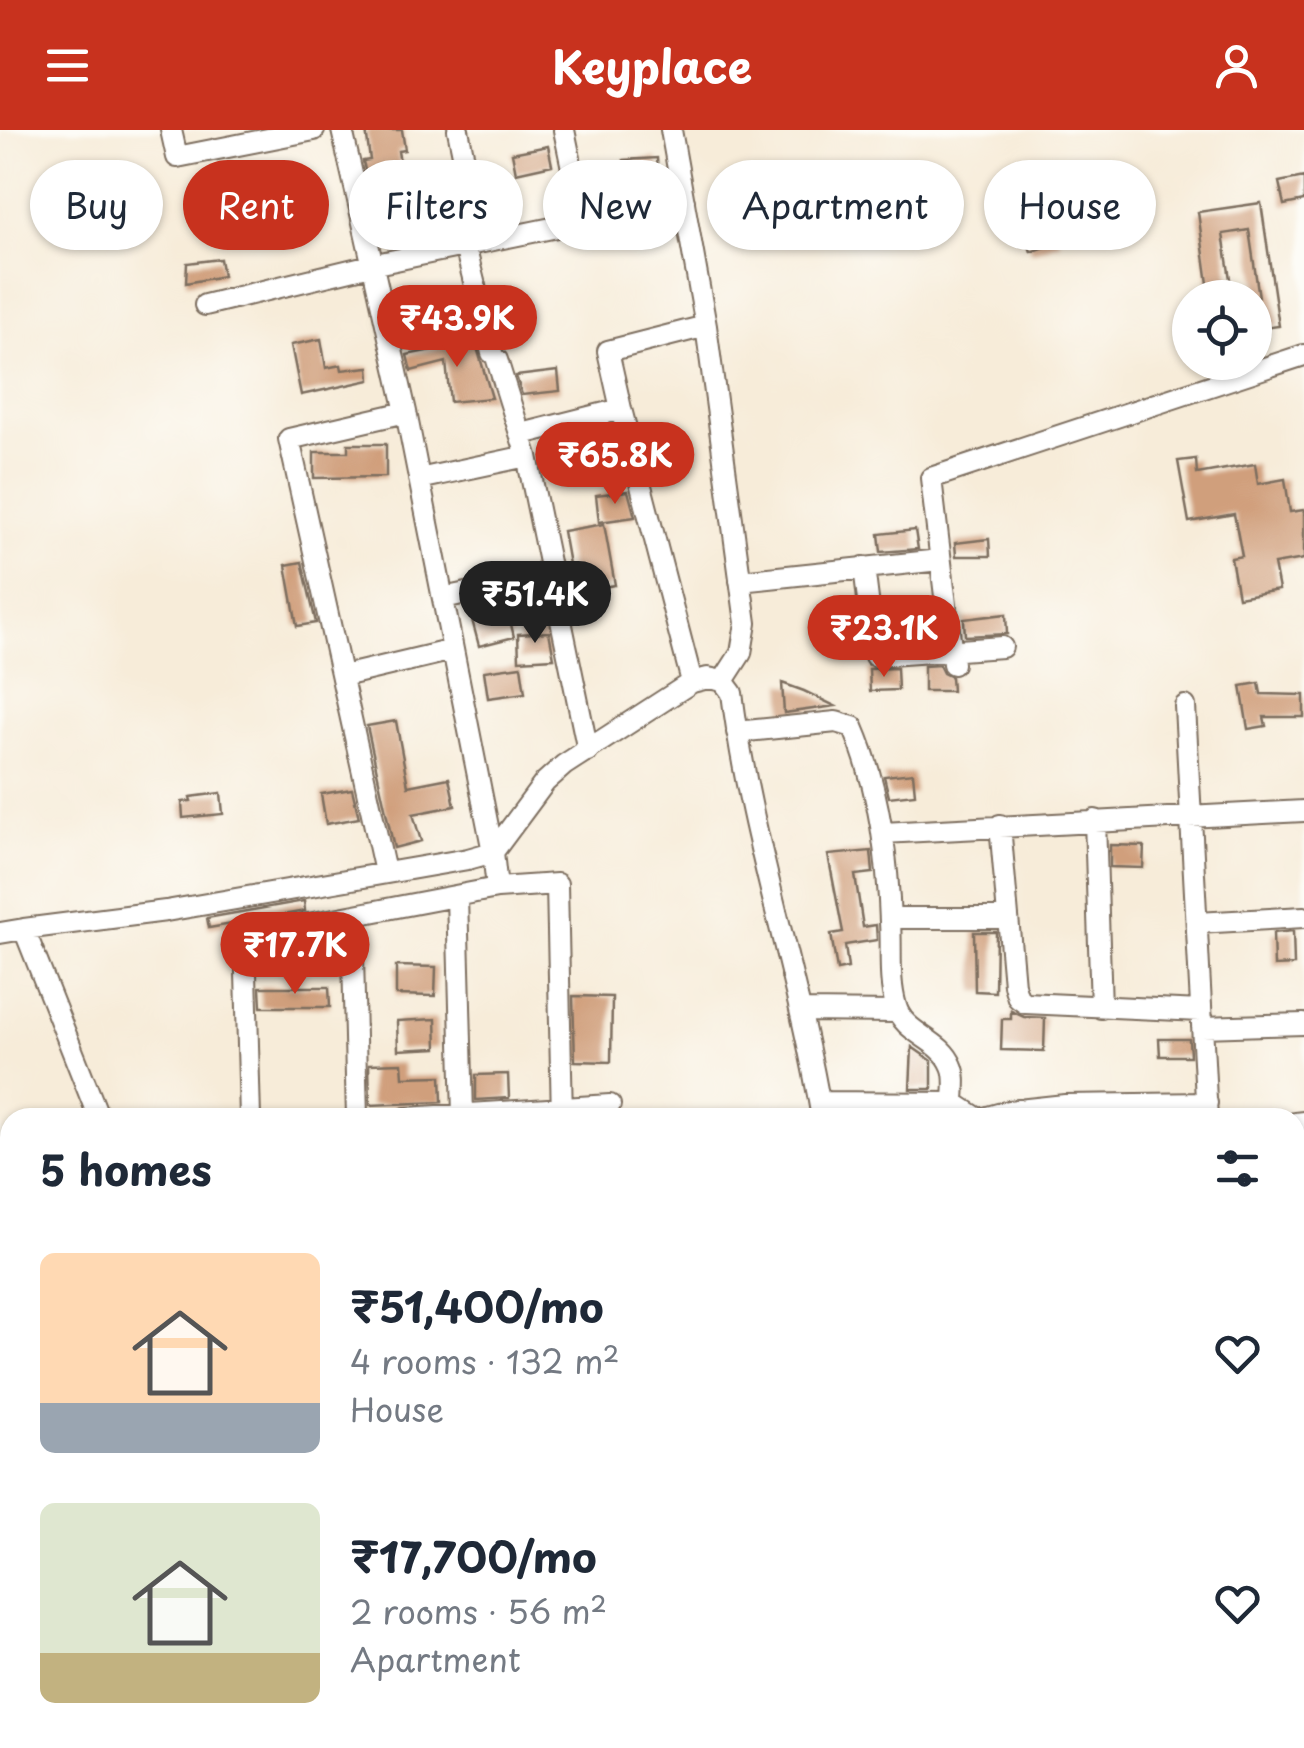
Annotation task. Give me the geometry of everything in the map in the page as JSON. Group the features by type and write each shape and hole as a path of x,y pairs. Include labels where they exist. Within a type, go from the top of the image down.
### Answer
{"street":[{"path":"171,130 176,158 314,130"},
{"path":"342,130 406,412 497,888"},
{"path":"458,130 462,160"},
{"path":"564,130 570,160"},
{"path":"671,130 676,160"},
{"path":"687,218 706,326 745,638 741,653 723,681"},
{"path":"205,305 445,250"},
{"path":"474,250 495,357 527,456 588,751"},
{"path":"692,682 608,351 706,326"},
{"path":"952,657 931,478 1304,355"},
{"path":"522,434 621,410"},
{"path":"385,872 289,439 406,412"},
{"path":"419,478 527,456"},
{"path":"740,581 940,560"},
{"path":"864,566 875,656 952,657 1002,647"},
{"path":"443,598 552,575"},
{"path":"343,676 453,650"},
{"path":"0,932 166,911 468,860 493,852 544,782 564,765 692,682 708,678 723,681 732,693 760,851 801,1011 821,1108"},
{"path":"1185,706 1207,1108"},
{"path":"736,732 836,722 852,728 882,834 892,992 897,1012 904,1023 934,1043 954,1068 954,1104"},
{"path":"882,834 1000,824 1304,810"},
{"path":"1095,820 1101,1008"},
{"path":"1000,824 1014,985 1018,998 1025,1003 1304,1024"},
{"path":"250,1108 245,936 497,888 557,884 562,1108"},
{"path":"457,896 463,1108"},
{"path":"352,916 357,1108"},
{"path":"890,918 1008,918"},
{"path":"1197,922 1304,918"},
{"path":"24,930 95,1108"},
{"path":"801,1011 897,1012"},
{"path":"865,1108 954,1104 963,1108"},
{"path":"594,1108 610,1105"},
{"path":"1036,1108 1150,1108"}],"building":[{"path":"366,130 402,130 405,150 398,151 399,160 370,160"},
{"path":"548,146 551,160 543,160 543,167 523,171 523,160 513,160 512,153"},
{"path":"1304,177 1304,201 1284,205 1279,182"},
{"path":"1261,203 1279,326 1272,327 1272,280 1256,280 1249,230 1223,234 1230,280 1207,280 1198,212"},
{"path":"220,259 223,276 186,283 187,263"},
{"path":"321,339 326,368 369,367 370,380 301,395 291,345"},
{"path":"475,341 492,398 450,402 446,362 411,371 407,355"},
{"path":"558,371 560,391 522,395 516,376"},
{"path":"348,444 386,444 386,477 314,478 314,452 348,452"},
{"path":"1196,459 1197,474 1255,464 1258,484 1285,479 1290,512 1304,510 1304,559 1274,564 1279,590 1238,597 1231,558 1242,556 1234,514 1189,522 1178,461"},
{"path":"628,491 635,517 599,522 596,495"},
{"path":"604,524 615,585 574,592 563,531"},
{"path":"915,530 918,549 881,552 879,534"},
{"path":"989,539 990,556 956,556 955,543"},
{"path":"302,562 316,623 297,626 286,565"},
{"path":"507,607 514,637 479,646 471,616"},
{"path":"856,612 858,632 834,636 831,616"},
{"path":"1006,614 1007,634 965,636 964,619"},
{"path":"549,632 554,658 519,660 518,634"},
{"path":"939,665 951,677 952,691 924,691 924,666"},
{"path":"521,666 525,693 488,698 484,671"},
{"path":"897,668 898,690 870,691 869,669"},
{"path":"782,683 804,691 835,706 784,713"},
{"path":"1259,683 1261,694 1304,695 1304,717 1264,717 1266,726 1248,729 1241,686"},
{"path":"396,721 408,786 449,778 455,806 413,814 421,841 394,848 367,726"},
{"path":"913,773 915,794 889,797 884,776"},
{"path":"352,789 359,818 326,824 321,794"},
{"path":"221,793 223,814 183,818 182,802 191,801 190,797"},
{"path":"1110,845 1144,846 1143,868 1110,867"},
{"path":"871,851 873,873 855,875 863,927 876,925 877,940 845,945 848,968 837,970 831,934 843,932 828,855"},
{"path":"304,901 305,911 209,928 207,918"},
{"path":"1293,931 1294,965 1274,966 1273,933"},
{"path":"974,932 996,932 995,992 975,991"},
{"path":"396,966 436,967 435,996 396,995"},
{"path":"260,987 329,987 330,1007 261,1007"},
{"path":"573,996 612,997 611,1062 575,1061"},
{"path":"1011,1011 1024,1017 1045,1018 1044,1051 1001,1050 1002,1019 1011,1019"},
{"path":"436,1019 437,1048 398,1050 397,1021"},
{"path":"1159,1039 1189,1039 1190,1056 1160,1056"},
{"path":"912,1047 932,1061 932,1089 910,1089"},
{"path":"402,1063 403,1077 441,1076 442,1102 370,1105 369,1064"},
{"path":"508,1074 509,1098 476,1100 476,1075"}]}
